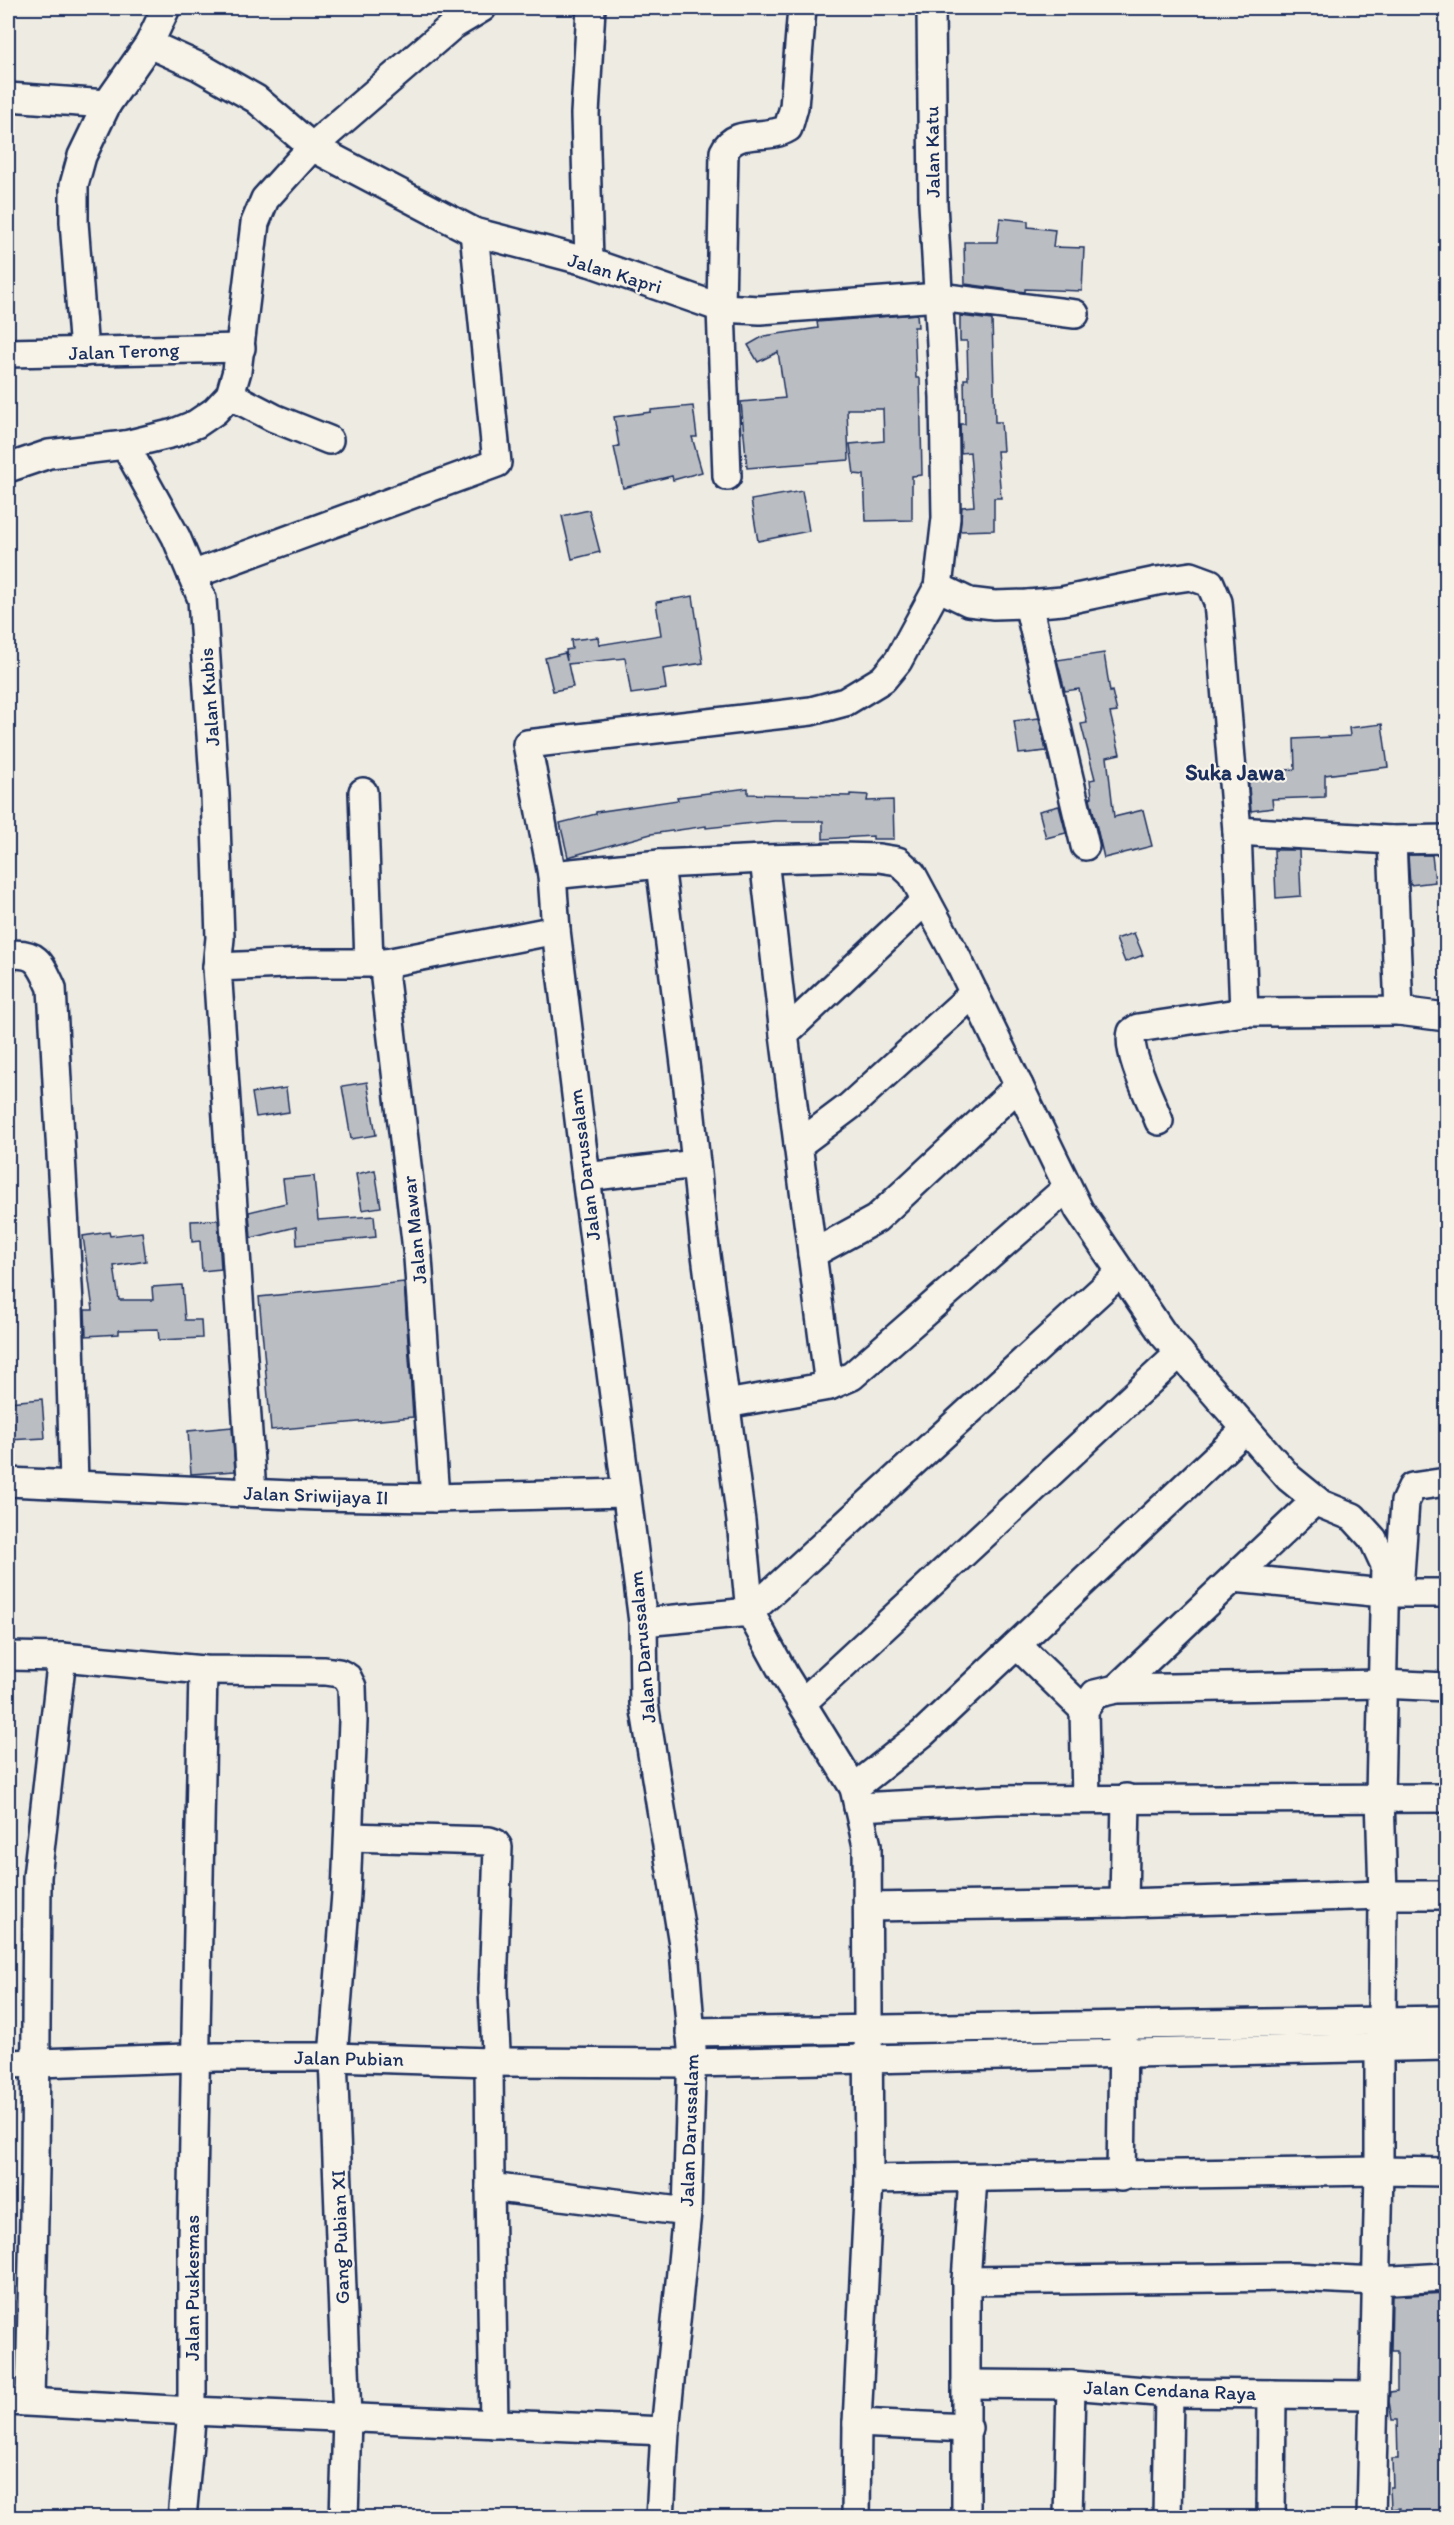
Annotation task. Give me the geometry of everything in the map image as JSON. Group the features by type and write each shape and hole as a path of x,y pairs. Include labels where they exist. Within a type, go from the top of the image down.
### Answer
{"street":[{"path":"84,352 74,222 74,185 82,156 107,104 149,44 166,8"},
{"path":"8,468 49,454 125,445 174,433 196,424 215,411 230,395 241,348 255,223 265,199 312,147 450,17 482,8"},
{"path":"589,262 585,114 591,8"},
{"path":"727,477 721,308 724,152 728,143 735,138 779,134 788,128 794,107 802,8"},
{"name":"Jalan Katu","path":"931,8 933,203 944,398 946,518 938,587"},
{"name":"Jalan Kapri","path":"149,44 200,67 256,99 312,147 474,232 589,262 721,308 760,310 939,297 1075,314"},
{"path":"8,97 107,104"},
{"path":"192,575 497,463 474,232"},
{"name":"Jalan Terong","path":"8,353 241,348"},
{"path":"230,395 274,418 329,440"},
{"name":"Jalan Kubis","path":"125,445 176,537 202,599 214,783 220,938 217,968 252,1493"},
{"path":"938,587 969,602 994,605 1062,601 1191,576 1210,583 1218,602 1237,831 1244,1012"},
{"name":"Jalan Darussalam","path":"660,2517 665,2431 687,2212 692,2048 684,1950 644,1704 644,1622 625,1493 586,1177 556,930 552,875 526,744 811,711 845,702 883,679 898,661 938,587"},
{"path":"1028,604 1085,846"},
{"name":"Jalan Mawar","path":"363,792 377,962 385,979 418,1258 435,1498"},
{"path":"1237,831 1392,840 1446,839"},
{"path":"1392,840 1399,1011"},
{"path":"552,875 660,864 764,859 869,857 898,861 912,874 926,900 974,993 1079,1210 1163,1334 1289,1478 1316,1500 1353,1517 1373,1539 1385,1565 1391,1593"},
{"path":"764,859 829,1386"},
{"path":"660,864 750,1612 856,1798 867,1846 869,2179 857,2423 856,2517"},
{"path":"784,1034 926,900"},
{"path":"217,968 377,962 556,930"},
{"path":"8,955 30,956 41,964 52,988 69,1304 74,1484"},
{"path":"798,1145 850,1106 974,993"},
{"path":"1159,1121 1133,1052 1130,1038 1132,1032 1149,1026 1244,1012 1399,1011 1446,1017"},
{"path":"812,1254 876,1219 1019,1086"},
{"path":"586,1177 696,1164"},
{"path":"726,1404 829,1386 852,1376 1067,1188"},
{"path":"644,1622 750,1612 1121,1272"},
{"path":"802,1703 1180,1353"},
{"path":"856,1798 923,1732 1246,1429"},
{"name":"Jalan Sriwijaya II","path":"8,1482 252,1493 435,1498 625,1493"},
{"path":"1371,2517 1383,1895 1380,1797 1382,1684 1391,1593 1405,1502 1412,1487 1446,1482"},
{"path":"1116,1689 1316,1500"},
{"path":"1234,1578 1391,1593 1446,1593"},
{"path":"1017,1646 1084,1710"},
{"path":"8,1656 62,1657 203,1670"},
{"path":"62,1657 37,1877 36,2061 19,2401 192,2411 665,2431"},
{"name":"Gang Pubian XI","path":"203,1670 325,1671 347,1677 352,1687 349,1837 333,2057 347,2418 344,2517"},
{"name":"Jalan Puskesmas","path":"182,2517 192,2411 192,2240 203,1670"},
{"path":"1086,1799 1084,1710 1095,1694 1116,1689 1382,1684 1446,1687"},
{"path":"856,1798 996,1800 1446,1798"},
{"path":"1124,1903 1126,1798"},
{"path":"349,1837 495,1843 499,1853 493,1990 496,2051 489,2062 494,2424"},
{"path":"868,1907 1446,1895"},
{"path":"1381,2034 1446,2020"},
{"path":"690,2032 1124,2025 1381,2034 1446,2046"},
{"path":"1121,2177 1124,2025"},
{"name":"Jalan Pubian","path":"8,2064 36,2061 333,2057 489,2062 690,2063 1122,2053 1381,2034"},
{"path":"869,2179 1121,2177 1379,2171 1446,2172"},
{"path":"966,2517 968,2428 966,2281 973,2178"},
{"path":"490,2187 687,2212"},
{"path":"966,2281 1293,2277 1377,2280 1446,2277"},
{"name":"Jalan Cendana Raya","path":"966,2384 1071,2385 1169,2393 1373,2394"},
{"path":"1068,2517 1071,2385"},
{"path":"1167,2517 1169,2393"},
{"path":"1271,2517 1272,2394"},
{"path":"857,2423 968,2428"}],"building":[{"path":"1000,218 1028,221 1028,227 1055,230 1053,247 1084,248 1082,291 1025,289 1025,292 965,284 964,242 997,242"},
{"path":"917,314 918,327 914,327 916,378 920,378 922,475 912,476 912,520 866,521 864,475 854,474 850,444 884,441 883,409 847,409 849,460 747,468 741,402 785,398 778,352 758,362 748,345 764,336 818,328 817,322"},
{"path":"960,316 992,320 995,422 1001,422 1003,451 997,451 1001,498 994,498 994,530 960,531 962,507 974,506 970,452 961,453 960,424 965,424 964,379 968,379 967,341 960,341"},
{"path":"693,406 697,437 692,437 702,472 673,480 672,476 623,488 614,447 619,446 614,417 651,412 651,410"},
{"path":"802,491 809,531 758,541 751,500"},
{"path":"589,510 600,552 572,559 562,516"},
{"path":"693,596 703,663 663,669 666,689 631,694 625,658 568,664 573,687 553,691 545,658 565,653 567,661 566,650 572,649 571,640 598,637 599,645 661,635 656,602"},
{"path":"1104,653 1110,692 1112,691 1117,712 1110,713 1120,754 1107,757 1114,817 1143,810 1152,846 1104,858 1090,798 1092,797 1090,780 1095,779 1081,724 1087,723 1079,689 1065,691 1057,660"},
{"path":"1039,718 1046,751 1019,754 1014,721"},
{"path":"1382,724 1388,767 1325,775 1325,797 1272,799 1273,808 1251,811 1248,775 1295,769 1294,739 1350,736 1349,728"},
{"path":"748,788 748,794 850,796 850,794 868,795 867,801 893,800 894,839 873,839 873,836 823,839 823,821 774,821 706,828 706,826 651,834 568,857 560,823 596,814 596,812 678,800 677,797"},
{"path":"1059,806 1066,833 1046,838 1039,811"},
{"path":"1274,850 1299,850 1301,896 1276,898"},
{"path":"1408,855 1432,855 1435,882 1410,885"},
{"path":"1134,933 1143,955 1125,962 1116,939"},
{"path":"367,1082 376,1135 351,1139 342,1086"},
{"path":"286,1088 289,1112 256,1117 252,1093"},
{"path":"375,1170 381,1207 362,1210 356,1174"},
{"path":"314,1176 318,1220 374,1216 376,1237 297,1245 296,1227 251,1238 249,1212 286,1203 283,1179"},
{"path":"218,1220 221,1269 202,1271 200,1241 192,1242 191,1221"},
{"path":"109,1232 110,1236 142,1232 146,1261 114,1266 119,1300 153,1300 152,1287 182,1285 185,1320 201,1320 202,1338 159,1340 158,1329 119,1330 119,1334 86,1336 85,1310 93,1310 83,1236"},
{"path":"404,1282 413,1417 271,1430 259,1297"},
{"path":"42,1399 45,1438 8,1440 8,1402"},
{"path":"232,1427 235,1471 191,1474 188,1431"},
{"path":"1446,2293 1446,2517 1400,2517 1400,2508 1391,2509 1390,2487 1393,2487 1392,2459 1398,2459 1397,2420 1392,2420 1389,2401 1390,2392 1397,2391 1397,2351 1391,2351 1392,2296"}],"district":[{"name":"Suka Jawa","path":"1235,772"}]}
